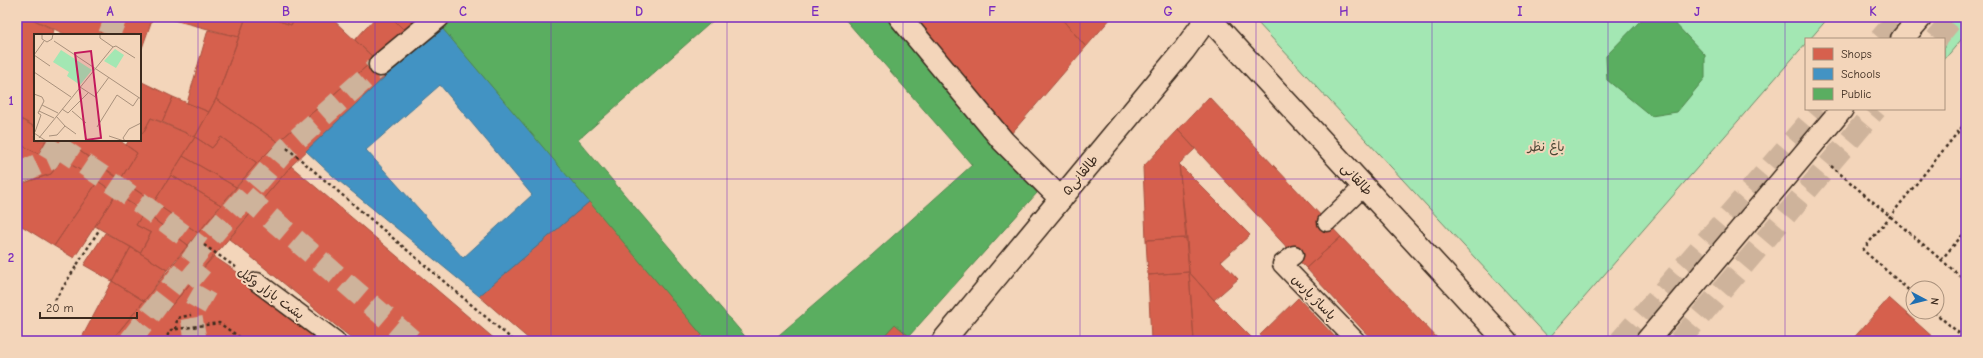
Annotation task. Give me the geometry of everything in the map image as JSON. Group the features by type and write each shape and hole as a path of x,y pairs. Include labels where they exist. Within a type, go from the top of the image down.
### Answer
{"street":[{"path":"380,65 438,17"},
{"path":"900,17 1003,141 1060,199"},
{"name":"طالقانی۵","path":"951,338 1060,199 1184,50 1208,17"},
{"name":"طالقانی","path":"1208,17 1506,341"},
{"path":"1903,38 1921,17"},
{"path":"1647,341 1841,110"}],"lane":[{"path":"1327,222 1364,186"},
{"name":"پاساژ پارس","path":"1294,255 1282,264 1356,341"},
{"name":"پشت بازار وکیل","path":"257,282 336,341"}],"path":[{"path":"1905,287 1863,250 1966,122"},
{"path":"287,148 514,341"},
{"path":"1809,148 1966,281"},
{"path":"55,300 99,230"},
{"path":"1942,260 1966,231"},
{"name":"پشت بازار وکیل","path":"204,245 257,282"},
{"path":"176,329 177,318 191,315"},
{"path":"1943,320 1966,339"},
{"path":"164,341 171,330 218,323 244,341"}],"green space":[{"name":"باغ نظر","path":"1260,17 1829,17 1811,38 1805,38 1805,44 1549,338 1257,22"},
{"path":"1955,17 1966,17 1966,34 1945,59 1945,38 1937,38"}],"building: Shops":[{"path":"17,17 28,17 54,30 52,34 34,34 34,126 17,117"},
{"path":"28,17 92,17 104,22 99,34 65,34"},
{"path":"106,17 125,17 120,34 99,34"},
{"path":"125,17 153,17 142,48 141,34 120,34"},
{"path":"162,17 246,17 239,37"},
{"path":"246,17 267,17 291,25 295,17 330,17 375,59 278,142 216,99"},
{"path":"267,17 295,17 291,25"},
{"path":"376,17 391,17 406,32 375,59 355,40"},
{"path":"391,17 420,17 406,32"},
{"path":"914,17 1060,17 1086,47 1010,135"},
{"path":"1060,17 1110,17 1111,18 1086,47"},
{"path":"208,30 239,37 216,99 209,112 187,103"},
{"path":"375,59 388,74 291,166 166,312 144,301 198,233 257,163 278,142"},
{"path":"141,81 173,97 162,122 151,118 143,133 141,132"},
{"path":"173,97 209,112 195,137 162,122"},
{"path":"1209,97 1341,237 1306,268 1178,130"},
{"path":"216,99 278,142 257,163 221,137 212,148 195,137"},
{"path":"17,117 34,126 34,141 46,141 39,154 17,143"},
{"path":"151,118 195,137 154,202 120,180 137,153 126,145 128,141 141,141 141,132 143,133"},
{"path":"1178,130 1195,149 1179,164 1187,238 1146,240 1143,167"},
{"path":"195,137 212,148 221,137 257,163 236,187 183,156"},
{"path":"46,141 72,141 70,144 198,233 188,245 144,212 62,159 39,154"},
{"path":"72,141 120,141 137,153 120,180 70,144"},
{"path":"23,146 39,154 62,159 51,174 17,185 17,151"},
{"path":"183,156 236,187 221,205 171,175"},
{"path":"62,159 98,181 54,246 17,223 17,185 51,174"},
{"path":"1179,164 1250,235 1221,261 1238,279 1214,300 1189,272"},
{"path":"291,166 497,341 355,341 229,239"},
{"path":"171,175 221,205 198,233 154,202"},
{"path":"98,181 116,194 74,258 54,246"},
{"path":"116,194 144,212 136,225 151,233 140,253 95,226"},
{"path":"590,201 702,335 695,341 601,341 597,336 592,341 531,341 479,296"},
{"path":"144,212 188,245 167,270 140,253 151,233 136,225"},
{"path":"105,233 131,247 112,281 84,265"},
{"path":"1341,237 1440,341 1373,341 1306,268"},
{"path":"1187,238 1189,272 1148,275 1146,240"},
{"path":"131,247 167,270 144,301 112,281"},
{"path":"213,256 246,278 244,282 324,341 217,341 214,339 200,341 111,341 144,301 166,312"},
{"path":"1189,272 1214,300 1255,341 1194,341"},
{"path":"1189,272 1194,341 1151,341 1148,275"},
{"path":"112,281 144,301 111,341 80,341"},
{"path":"1298,298 1339,341 1265,341 1260,335"},
{"path":"1889,298 1905,312 1905,320 1914,320 1935,339 1933,341 1851,341"},
{"path":"895,324 909,336 905,341 879,341"}],"building: Schools":[{"path":"443,29 590,201 479,296 333,176 306,151 388,74","holes":["440,85 532,195 463,258 366,150"]}],"building: Public":[{"path":"457,17 717,17 578,140 749,341 707,341 443,29"},
{"path":"843,17 888,17 1037,193 909,336 895,324 879,341 772,341 872,255 972,165"},
{"path":"1644,17 1669,17 1705,55 1705,78 1677,112 1651,116 1607,80 1606,56"}],"tunnel":[{"path":"109,34 116,17"},
{"path":"1881,38 1899,17"},
{"path":"1937,38 1954,17"},
{"path":"130,341 201,248 287,148 380,65"},
{"path":"1620,341 1819,110"},
{"path":"1679,341 1875,110"},
{"path":"17,174 48,160 59,141"},
{"path":"57,146 124,191 201,248"},
{"path":"245,196 413,341"},
{"path":"186,267 208,285 191,315 196,341"}]}
